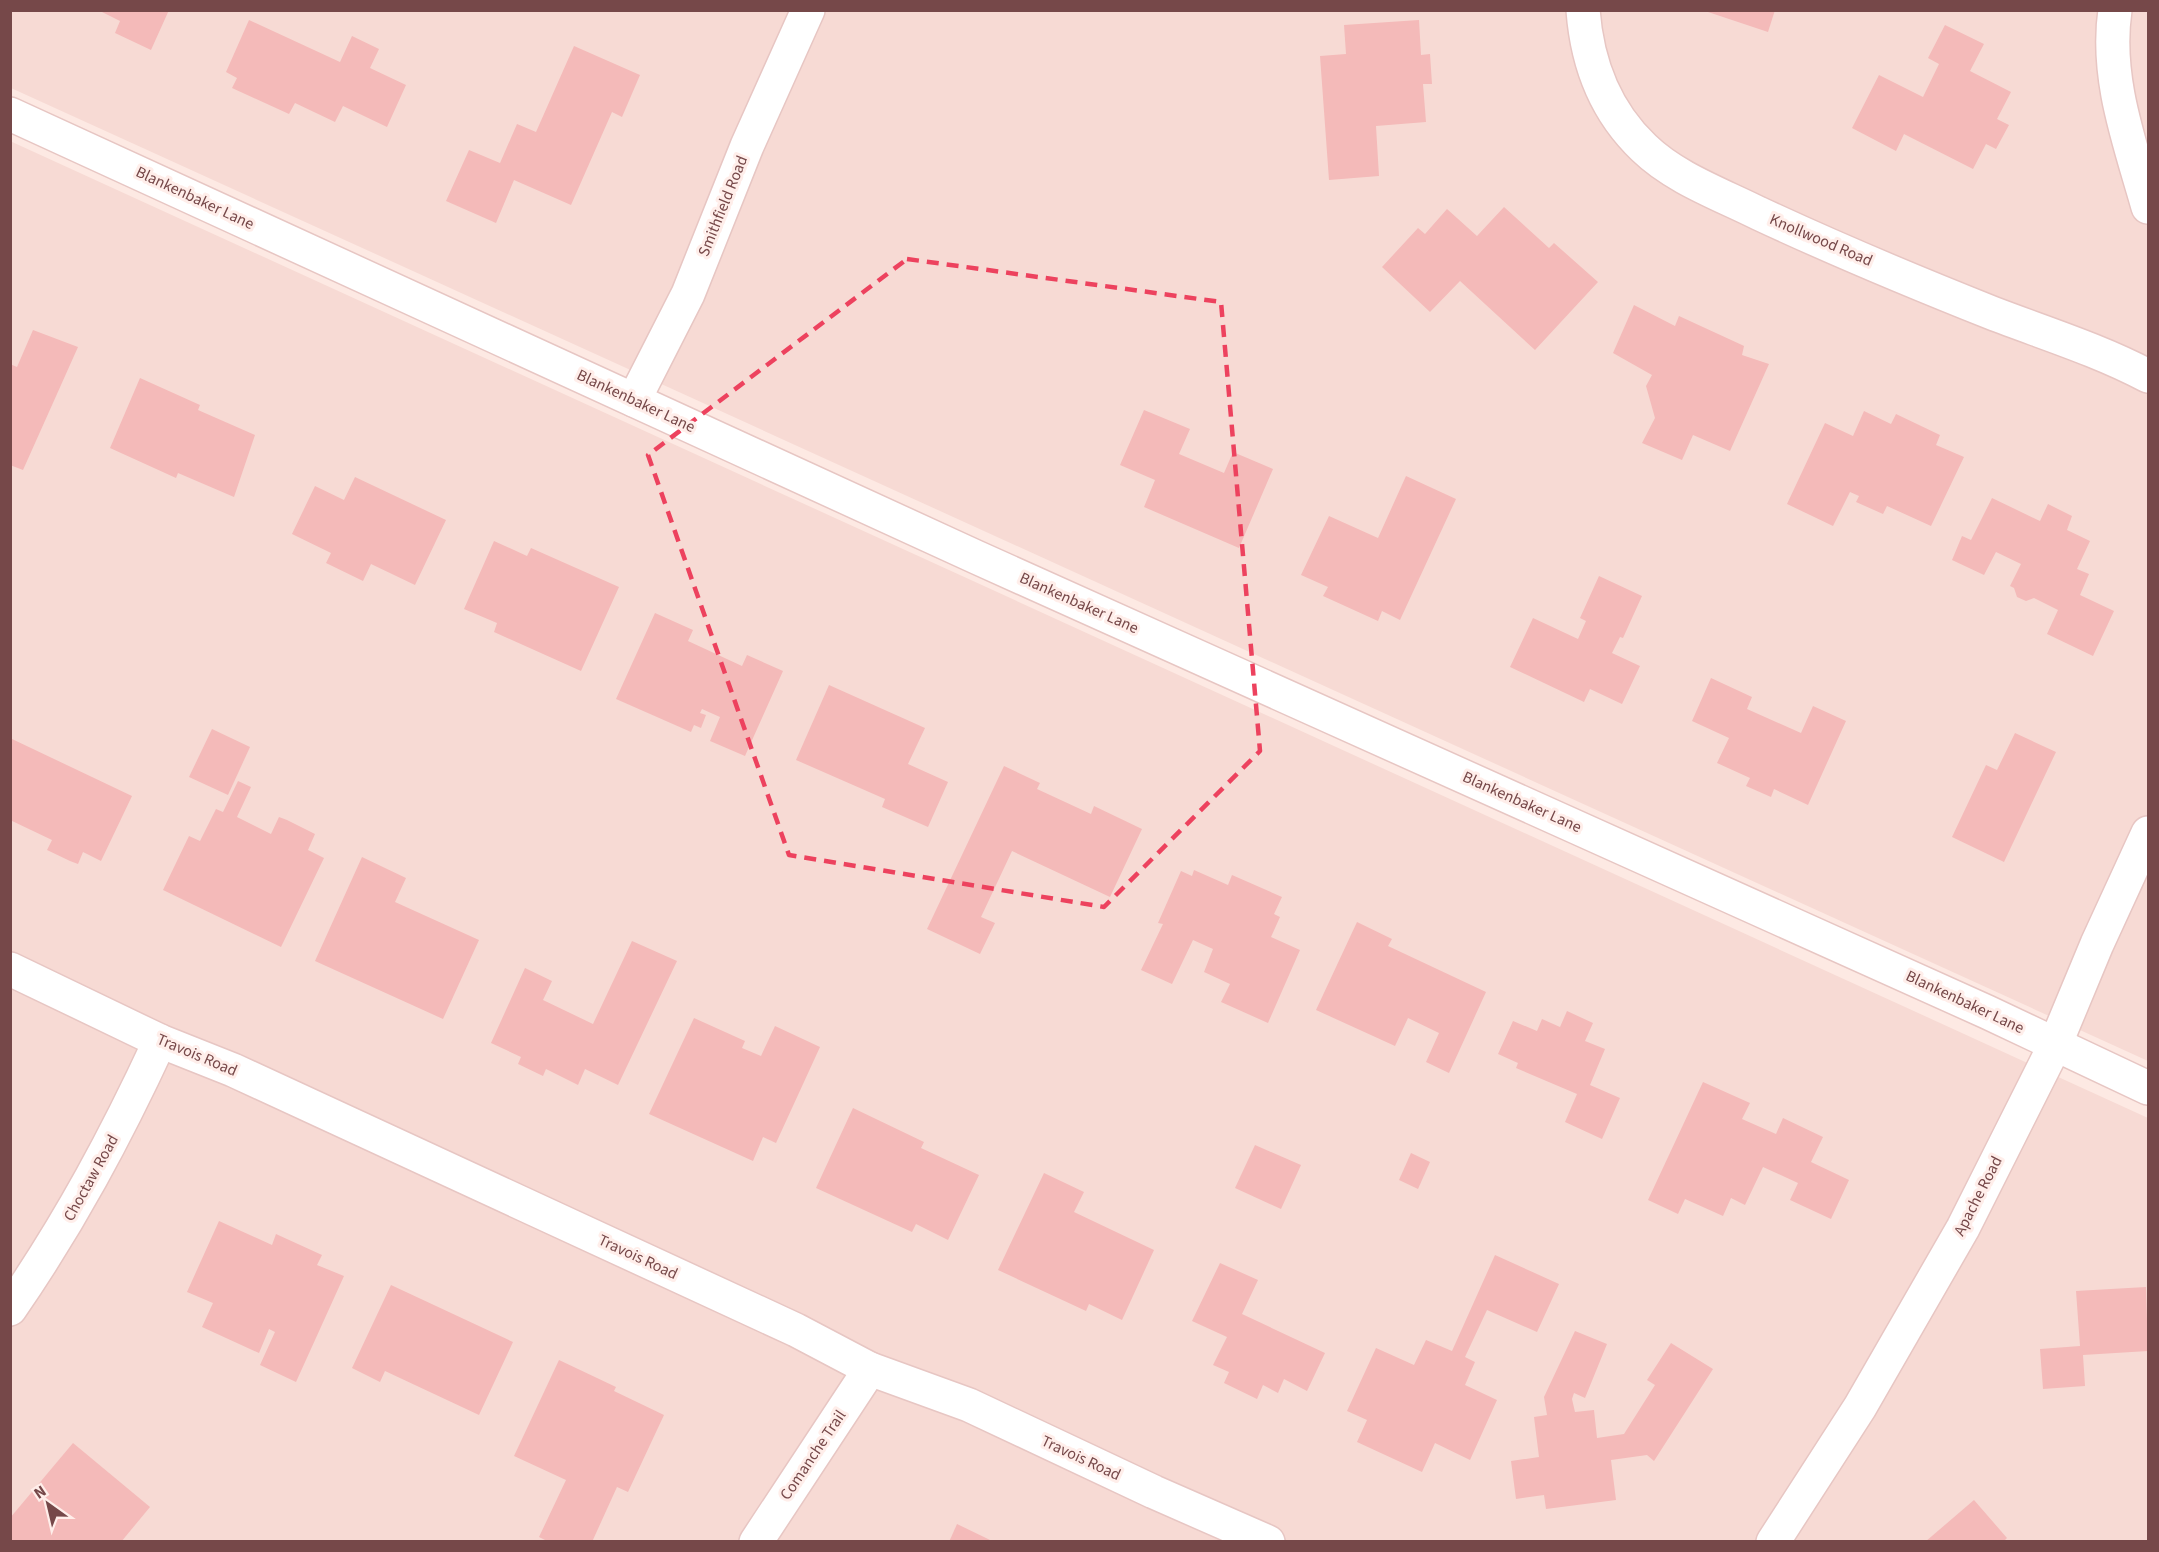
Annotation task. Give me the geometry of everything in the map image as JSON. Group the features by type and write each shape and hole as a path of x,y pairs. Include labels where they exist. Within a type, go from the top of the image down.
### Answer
{"street":[{"name":"Smithfield Road","path":"634,400 688,294 747,146 808,10"},
{"name":"Knollwood Road","path":"1584,10 1591,65 1609,104 1625,128 1644,149 1667,167 1774,220 2148,376"},
{"path":"2115,10 2113,53 2116,85 2148,207"},
{"name":"Blankenbaker Lane","path":"10,114 976,557 1966,1002 2148,1088"},
{"name":"Apache Road","path":"1773,1542 1860,1407 1963,1228 2055,1045 2097,944 2148,833"},
{"name":"Travois Road","path":"10,969 160,1041 233,1070 785,1325 870,1369 969,1405 1268,1542"},
{"name":"Choctaw Road","path":"10,1309 57,1241 126,1116 160,1041"},
{"name":"Comanche Trail","path":"756,1542 870,1369"}],"highlighted area":[{"path":"907,259 1221,302 1260,751 1104,907 789,855 648,455"}],"shaded area":[{"path":"11,10 2148,11 2148,1061 11,88"},
{"path":"10,141 2148,1118 2148,1541 11,1541"}],"building":[{"path":"98,10 169,10 151,50 115,33 120,21"},
{"path":"1702,10 1775,10 1768,32"},
{"path":"249,20 340,62 352,36 379,49 370,68 406,85 387,127 343,106 335,122 295,103 289,114 232,88 237,78 226,72"},
{"path":"1419,20 1421,55 1430,54 1432,84 1423,84 1426,122 1376,126 1379,176 1329,180 1320,56 1346,54 1344,25"},
{"path":"1945,25 1984,44 1970,71 2011,92 1997,119 2009,125 1996,149 1986,144 1973,169 1904,134 1896,151 1852,128 1879,75 1923,97 1939,64 1928,58"},
{"path":"574,46 640,75 622,117 612,112 571,205 514,180 496,223 446,201 469,150 500,163 517,124 536,132"},
{"path":"1504,207 1549,248 1554,243 1598,282 1535,350 1460,281 1430,312 1382,267 1418,228 1425,234 1447,209 1477,236"},
{"path":"1634,305 1675,326 1679,316 1744,346 1742,355 1769,364 1730,451 1693,435 1682,460 1642,443 1655,418 1646,386 1652,375 1613,353"},
{"path":"33,330 78,347 23,470 10,465 10,364 17,367"},
{"path":"140,378 200,405 198,410 255,435 234,497 178,473 176,478 110,448"},
{"path":"1144,410 1190,429 1179,454 1224,473 1233,452 1273,469 1239,548 1144,507 1155,480 1120,465"},
{"path":"1864,411 1891,424 1896,414 1940,435 1936,445 1964,457 1931,526 1887,506 1883,514 1856,502 1859,496 1850,492 1833,526 1787,504 1825,423 1853,436"},
{"path":"1406,476 1456,499 1400,620 1382,611 1378,621 1323,596 1328,587 1301,575 1329,516 1378,538"},
{"path":"355,477 446,520 415,585 371,564 363,581 326,563 331,553 292,534 315,486 344,500"},
{"path":"1992,498 2040,521 2048,504 2072,516 2067,530 2090,541 2077,569 2089,574 2080,595 2114,611 2093,656 2047,634 2058,610 2034,598 2026,601 2017,597 2014,588 2010,586 2021,564 1996,552 1984,575 1952,560 1962,536 1971,540"},
{"path":"494,541 527,556 531,548 619,587 581,671 494,632 497,623 464,609"},
{"path":"1599,576 1642,596 1623,638 1620,637 1612,653 1640,666 1622,704 1590,689 1584,702 1510,667 1533,618 1578,639 1586,621 1580,618"},
{"path":"655,613 693,630 688,641 742,666 747,655 783,671 745,756 710,741 720,717 702,709 700,713 706,715 701,728 694,725 691,732 616,699"},
{"path":"1711,678 1752,697 1747,709 1801,733 1813,706 1846,721 1808,805 1774,789 1771,797 1746,786 1750,778 1717,763 1729,738 1692,721"},
{"path":"829,685 925,728 908,764 948,782 928,827 882,807 885,799 796,760"},
{"path":"212,729 250,747 228,795 189,777"},
{"path":"2015,733 2056,752 2004,862 1952,837 1986,765 1997,770"},
{"path":"12,739 132,796 101,861 83,852 78,864 70,861 47,850 52,840 10,820"},
{"path":"1004,766 1040,783 1037,789 1091,814 1094,806 1142,829 1110,897 1012,851 981,917 995,923 980,954 927,929"},
{"path":"238,781 251,787 237,817 271,834 279,817 287,820 315,834 308,850 324,858 281,947 163,890 189,836 200,841 216,809 223,812"},
{"path":"362,857 406,878 395,902 479,940 443,1019 315,961"},
{"path":"1194,870 1228,885 1232,875 1282,897 1274,914 1280,917 1271,937 1300,950 1268,1023 1221,1002 1230,984 1204,972 1213,949 1193,940 1172,984 1141,970 1163,924 1158,923 1181,871 1192,876"},
{"path":"1357,922 1392,939 1388,946 1486,992 1449,1073 1426,1062 1439,1033 1408,1018 1395,1046 1316,1010"},
{"path":"632,941 677,961 618,1085 585,1069 578,1085 546,1069 543,1076 518,1064 521,1057 491,1043 525,968 552,981 543,1000 593,1024"},
{"path":"1567,1011 1593,1023 1585,1041 1605,1049 1590,1085 1620,1098 1602,1139 1565,1122 1577,1094 1516,1068 1518,1063 1498,1054 1513,1021 1537,1031 1542,1019 1560,1027"},
{"path":"694,1018 745,1041 742,1048 761,1056 775,1026 820,1047 776,1143 763,1137 753,1161 649,1114"},
{"path":"1703,1082 1750,1103 1742,1119 1776,1134 1783,1118 1823,1137 1811,1162 1849,1180 1831,1219 1790,1200 1798,1183 1763,1167 1745,1205 1731,1198 1723,1216 1685,1199 1678,1214 1648,1200"},
{"path":"853,1108 924,1142 921,1148 979,1175 948,1240 916,1224 912,1232 816,1188"},
{"path":"1255,1145 1301,1165 1281,1209 1235,1188"},
{"path":"1411,1153 1430,1162 1418,1189 1399,1180"},
{"path":"1044,1173 1084,1192 1074,1212 1154,1250 1122,1320 1089,1304 1086,1311 998,1270"},
{"path":"219,1221 272,1245 276,1234 322,1255 317,1265 344,1276 296,1382 260,1365 275,1332 269,1329 259,1353 202,1327 213,1303 187,1292"},
{"path":"1495,1255 1559,1284 1537,1332 1487,1310 1465,1357 1475,1362 1465,1385 1497,1400 1470,1460 1435,1443 1422,1472 1357,1442 1367,1420 1347,1411 1376,1348 1414,1365 1426,1340 1452,1351"},
{"path":"1220,1263 1258,1280 1242,1314 1325,1353 1307,1391 1284,1379 1278,1393 1263,1385 1257,1399 1224,1383 1229,1372 1213,1365 1227,1337 1192,1321"},
{"path":"391,1285 513,1342 479,1415 385,1371 380,1382 352,1368"},
{"path":"2146,1287 2148,1351 2083,1355 2085,1386 2043,1389 2040,1349 2080,1346 2076,1291"},
{"path":"1575,1331 1607,1344 1585,1398 1574,1393 1572,1399 1575,1412 1594,1410 1597,1438 1624,1434 1655,1385 1647,1380 1671,1343 1713,1369 1654,1461 1647,1455 1611,1460 1616,1500 1546,1509 1544,1495 1516,1499 1511,1461 1539,1457 1534,1417 1547,1415 1544,1397"},
{"path":"559,1360 616,1387 614,1391 664,1415 628,1492 617,1487 592,1542 549,1542 539,1537 566,1480 514,1456"},
{"path":"73,1443 150,1507 121,1542 10,1542 10,1518"},
{"path":"1974,1500 2007,1538 2003,1542 1925,1542"},
{"path":"957,1524 986,1538 994,1542 949,1542"}]}
